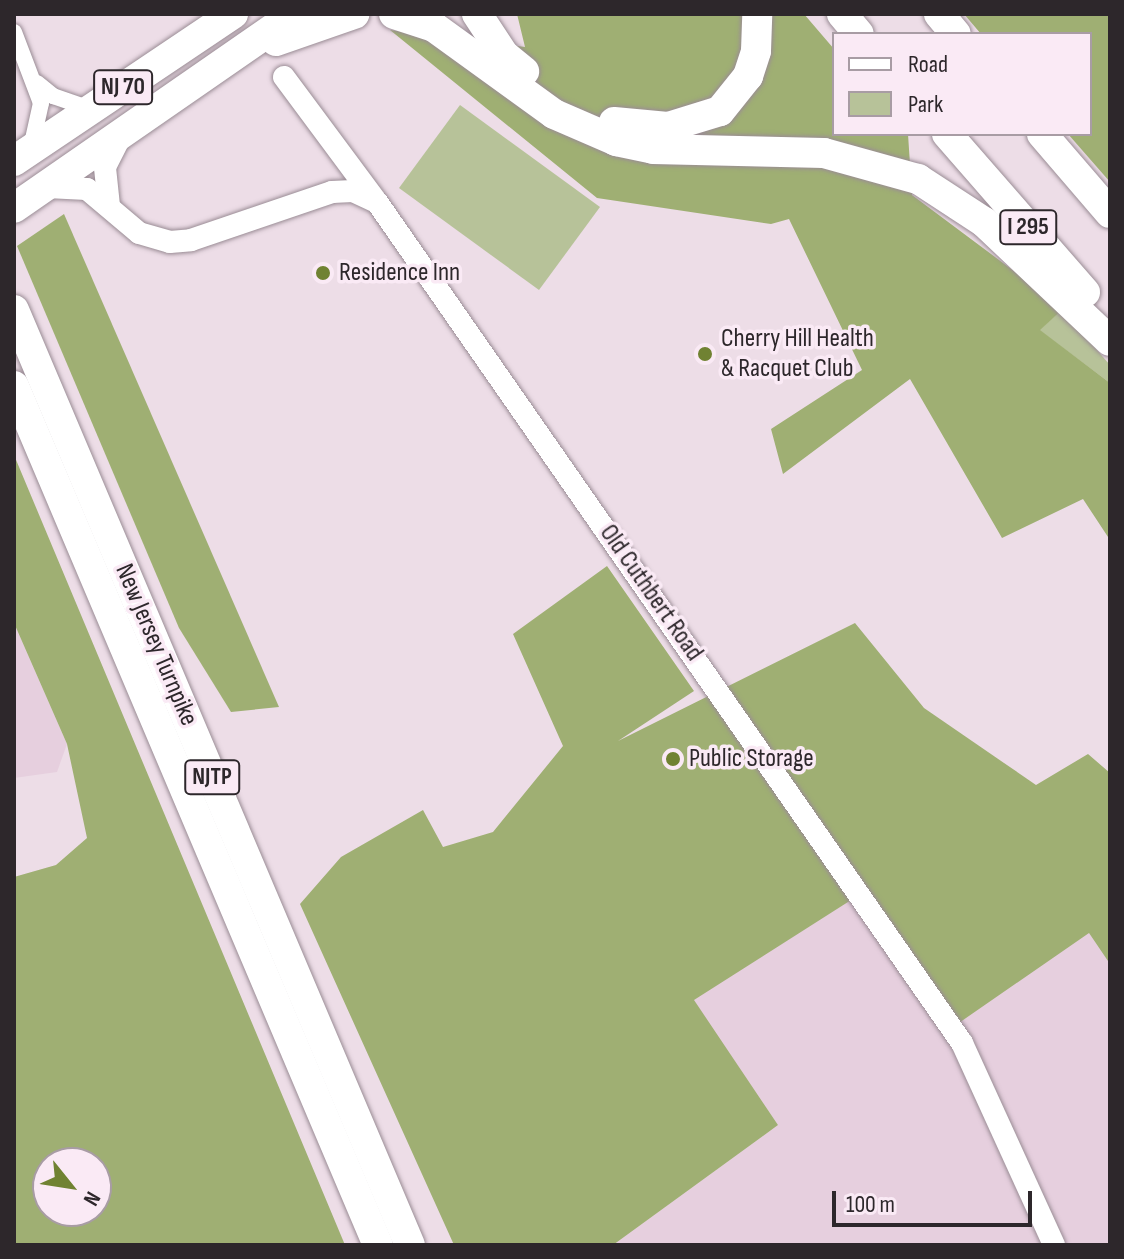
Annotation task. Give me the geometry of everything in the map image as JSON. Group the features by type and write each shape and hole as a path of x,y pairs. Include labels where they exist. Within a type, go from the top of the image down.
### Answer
{"highway":[{"path":"155,65 210,14"},
{"name":"NJ 70","path":"22,156 233,14"},
{"name":"NJ 70","path":"14,208 294,14"},
{"path":"229,59 354,14"},
{"path":"394,14 434,27 546,109 616,141 653,149 824,153 918,179 984,222 1110,341"},
{"path":"477,14 504,55 537,83 576,106 644,128 693,123 720,111 735,96 756,51 757,14"},
{"path":"842,14 857,32"},
{"path":"939,14 954,32"},
{"name":"I 295","path":"949,136 1110,321"},
{"name":"I 295","path":"1044,136 1110,213"},
{"name":"New Jersey Turnpike","path":"14,310 410,1245"},
{"name":"New Jersey Turnpike","path":"14,386 378,1245"}],"street":[{"path":"14,32 37,83 41,103 22,156"},
{"name":"Old Cuthbert Road","path":"284,77 377,202 962,1043 1054,1245"},
{"path":"37,83 53,96 90,109"},
{"path":"109,206 105,167 128,129"},
{"path":"41,189 78,185 109,206 139,233 170,242 191,240 332,192 353,191 377,202"}],"shaded area":[{"path":"14,623 67,744 57,772 14,778"},
{"path":"860,894 1089,933 1110,964 1110,1245 613,1245 778,1125 693,1000"}],"green space":[{"path":"517,14 804,14 832,47 832,136 908,136 912,195 1054,301 1062,310 1040,330 1110,383 1110,540 1083,499 1002,538 910,379 783,474 771,429 862,370 789,219 771,224 597,198 390,30 525,47"},
{"path":"964,14 1110,14 1110,182 1070,136 1092,136 1092,32 979,32"},
{"path":"460,105 600,207 539,290 399,188"},
{"path":"64,214 279,707 231,712 179,628 17,246"},
{"path":"1062,310 1110,365 1110,383 1039,330"},
{"path":"14,455 345,1245 14,1245 14,877 56,865 87,838 67,744 14,623"},
{"path":"607,566 694,691 618,741 855,623 924,708 1036,785 1088,754 1110,773 1110,964 1089,933 953,1027 859,895 694,1000 778,1125 613,1245 454,1245 300,904 341,857 423,810 443,847 493,832 563,746 513,634"}],"place":[{"name":"Residence Inn","path":"323,273"},
{"name":"Cherry Hill Health & Racquet Club","path":"705,354"},
{"name":"Public Storage","path":"673,759"}]}
